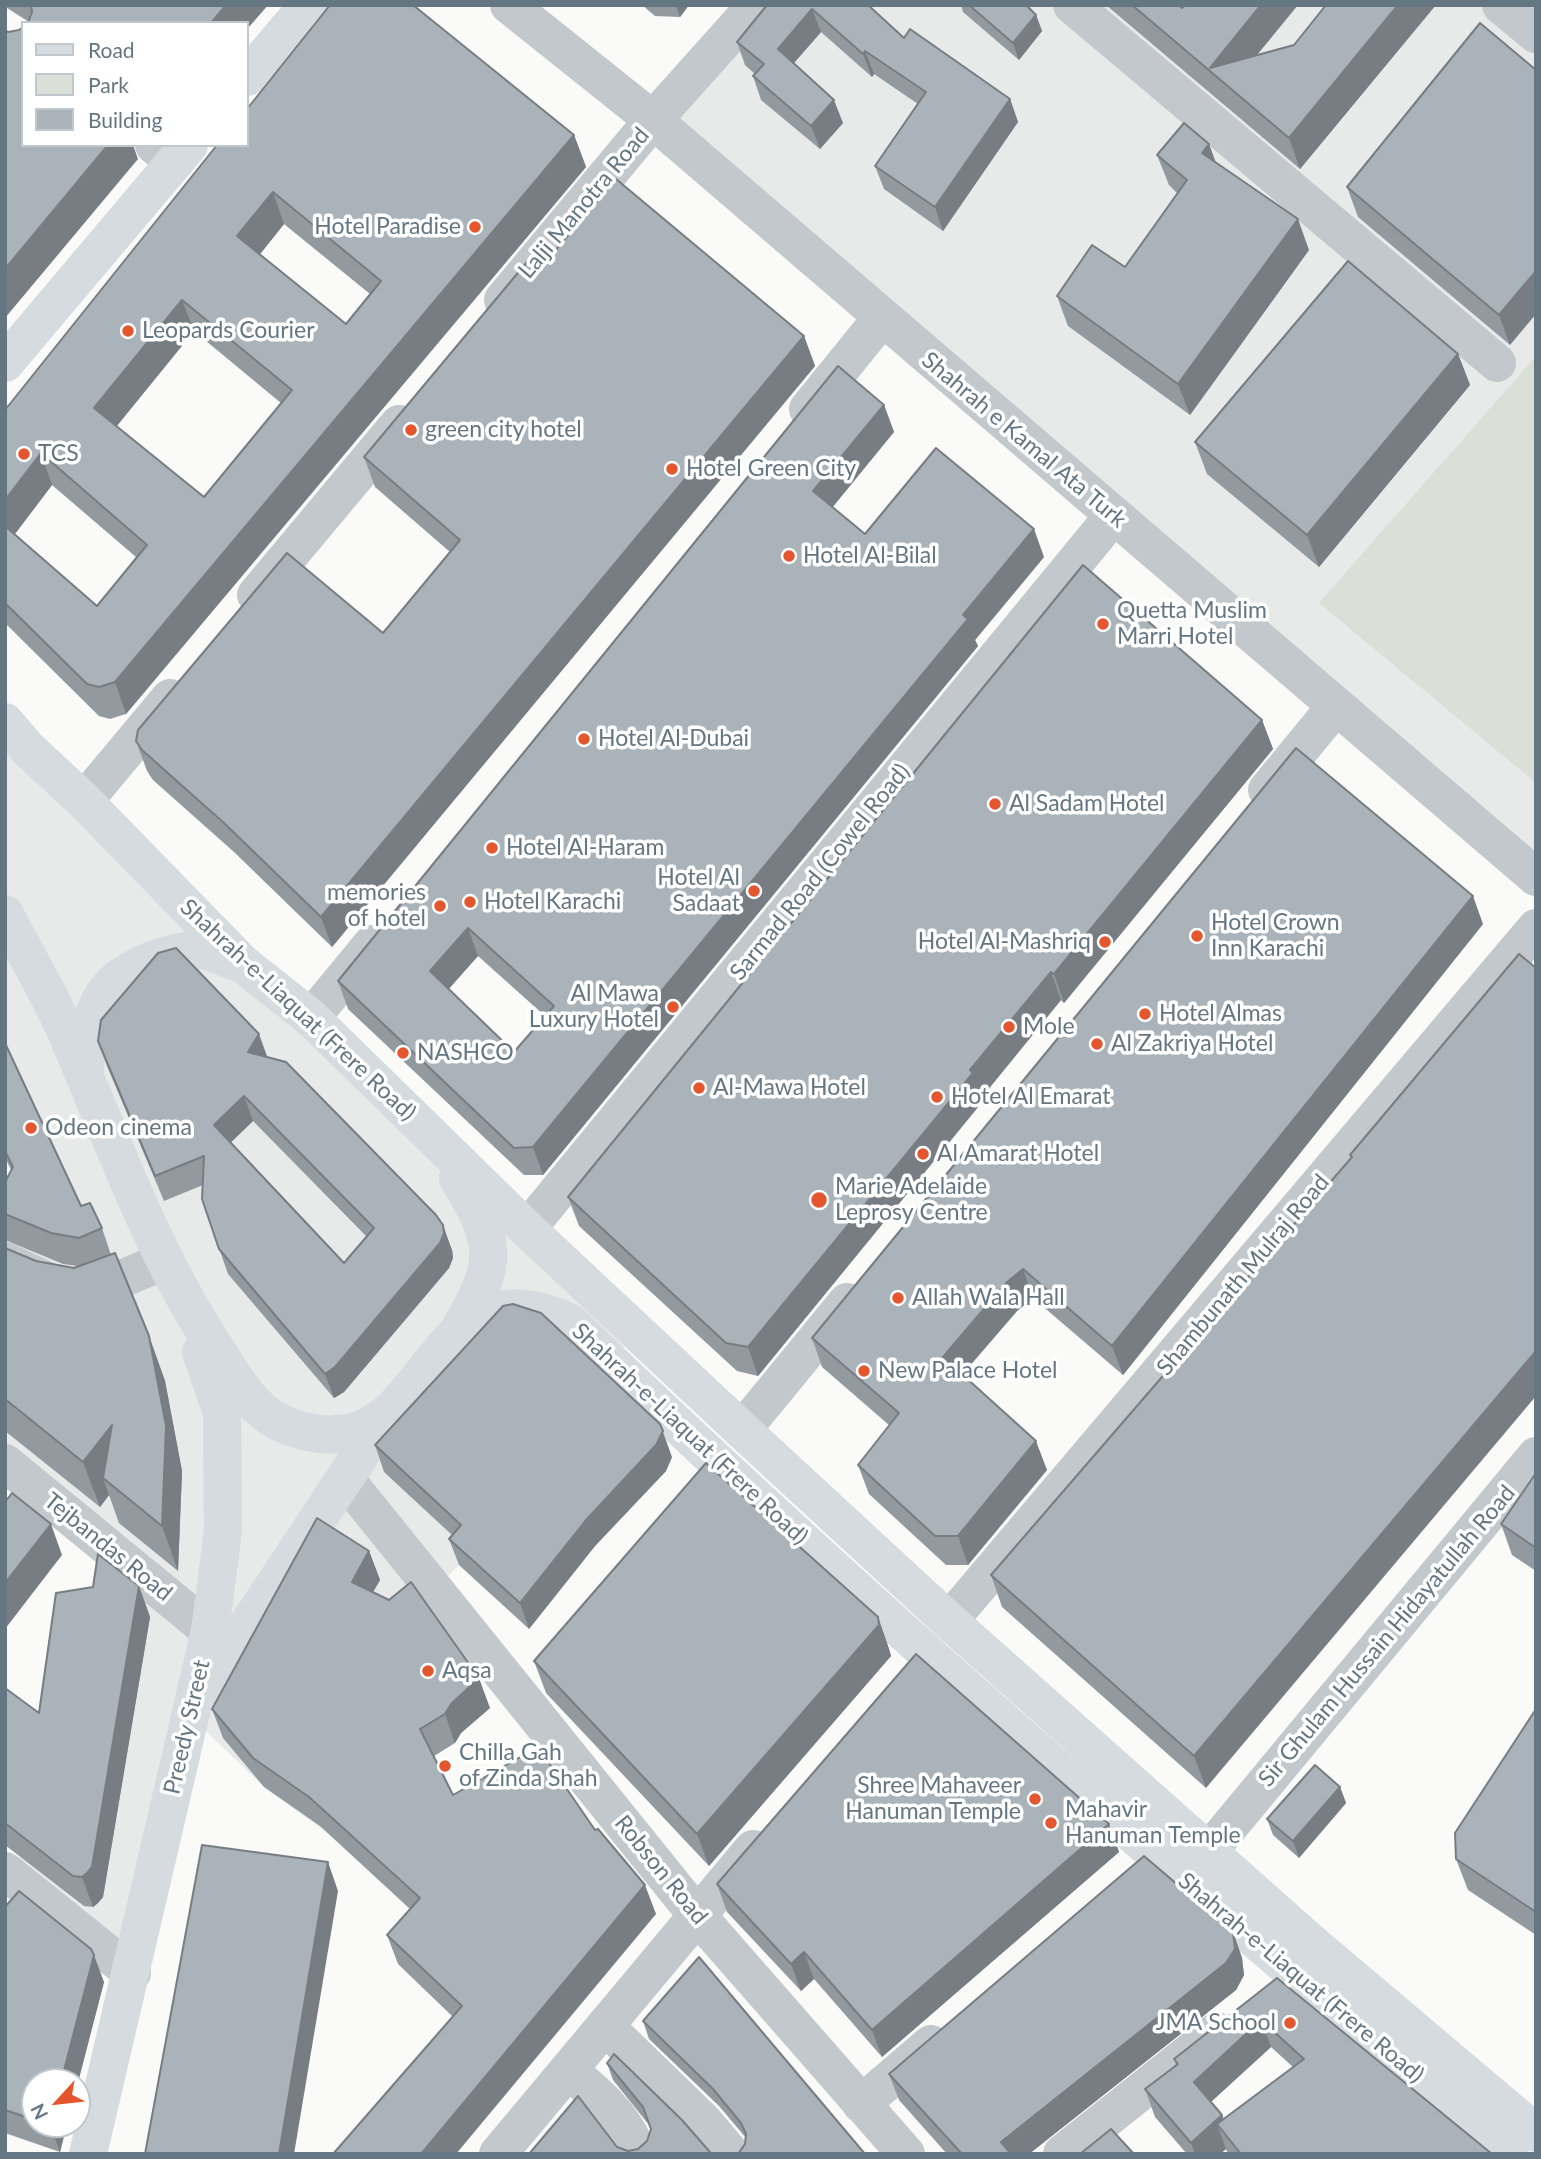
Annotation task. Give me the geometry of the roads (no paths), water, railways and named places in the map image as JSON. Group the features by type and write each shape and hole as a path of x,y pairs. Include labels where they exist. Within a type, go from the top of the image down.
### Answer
{"main road":[{"path":"248,76 308,5"},
{"path":"5,363 172,151"},
{"name":"Shahrah-e-Liaquat (Frere Road)","path":"5,722 28,749 84,801 243,964 311,1018 527,1229 949,1621 1309,1941 1536,2133"},
{"name":"Shahrah-e-Liaquat (Frere Road)","path":"5,914 69,1037 141,1215 182,1298 245,1393 278,1422 317,1436 354,1433 388,1413 460,1328 511,1306 542,1309 569,1322 708,1473 924,1651 1292,1973 1510,2154"},
{"path":"83,1074 92,1023 106,990 136,968 179,950 205,951 243,964"},
{"path":"386,1089 456,1174 481,1216 491,1254 481,1293 460,1328"},
{"name":"Preedy Street","path":"88,2154 132,1973 188,1714 210,1632 223,1531 222,1413 182,1298"},
{"path":"188,1714 388,1413"}],"street":[{"name":"Shahrah e Kamal Ata Turk","path":"509,5 653,120 881,319 1536,877"},
{"name":"Lalji Manotra Road","path":"484,322 653,120 756,5"},
{"path":"1072,5 1497,363"},
{"path":"1501,5 1536,34"},
{"path":"785,437 881,319"},
{"path":"235,620 421,397"},
{"name":"Sarmad Road (Cowel Road)","path":"527,1229 1114,516"},
{"path":"84,801 190,673"},
{"path":"1248,814 1336,706"},
{"path":"311,1018 390,922"},
{"name":"Shambunath Mulraj Road","path":"949,1621 1536,928"},
{"path":"5,1261 56,1285 93,1292 164,1261"},
{"path":"742,1430 866,1279"},
{"name":"Sir Ghulam Hussain Hidayatullah Road","path":"1182,1878 1209,1851 1536,1456"},
{"name":"Tejbandas Road","path":"5,1463 210,1632"},
{"name":"Robson Road","path":"346,1480 696,1914 906,2154"},
{"path":"897,1682 924,1651"},
{"path":"517,1693 545,1661"},
{"path":"498,2154 778,1819"},
{"path":"1124,1879 1155,1852"},
{"path":"5,1871 132,1973"},
{"path":"1062,2154 1292,1973"},
{"path":"861,2104 956,2023"},
{"path":"606,2027 714,2147"},
{"path":"569,2070 613,2110 626,2126 635,2146"}],"place":[{"name":"Hotel Paradise","path":"475,227"},
{"name":"Leopards Courier","path":"128,331"},
{"name":"green city hotel","path":"411,430"},
{"name":"TCS","path":"24,454"},
{"name":"Hotel Green City","path":"672,469"},
{"name":"Hotel Al-Bilal","path":"789,556"},
{"name":"Quetta Muslim Marri Hotel","path":"1103,624"},
{"name":"Hotel Al-Dubai","path":"584,739"},
{"name":"Al Sadam Hotel","path":"995,804"},
{"name":"Hotel Al-Haram","path":"492,848"},
{"name":"Hotel Al Sadaat","path":"754,891"},
{"name":"Hotel Karachi","path":"470,902"},
{"name":"memories of hotel","path":"440,906"},
{"name":"Hotel Crown Inn Karachi","path":"1197,936"},
{"name":"Hotel Al-Mashriq","path":"1105,942"},
{"name":"Al Mawa Luxury Hotel","path":"673,1007"},
{"name":"Hotel Almas","path":"1145,1014"},
{"name":"Mole","path":"1009,1027"},
{"name":"Al Zakriya Hotel","path":"1097,1044"},
{"name":"NASHCO","path":"403,1053"},
{"name":"Al-Mawa Hotel","path":"699,1088"},
{"name":"Hotel Al Emarat","path":"937,1097"},
{"name":"Odeon cinema","path":"31,1128"},
{"name":"Al Amarat Hotel","path":"923,1154"},
{"name":"Marie Adelaide Leprosy Centre","path":"819,1200"},
{"name":"Allah Wala Hall","path":"898,1298"},
{"name":"New Palace Hotel","path":"864,1371"},
{"name":"Aqsa","path":"428,1671"},
{"name":"Chilla Gah of Zinda Shah","path":"445,1766"},
{"name":"Shree Mahaveer Hanuman Temple","path":"1035,1799"},
{"name":"Mahavir Hanuman Temple","path":"1051,1823"},
{"name":"JMA School","path":"1290,2023"}]}
